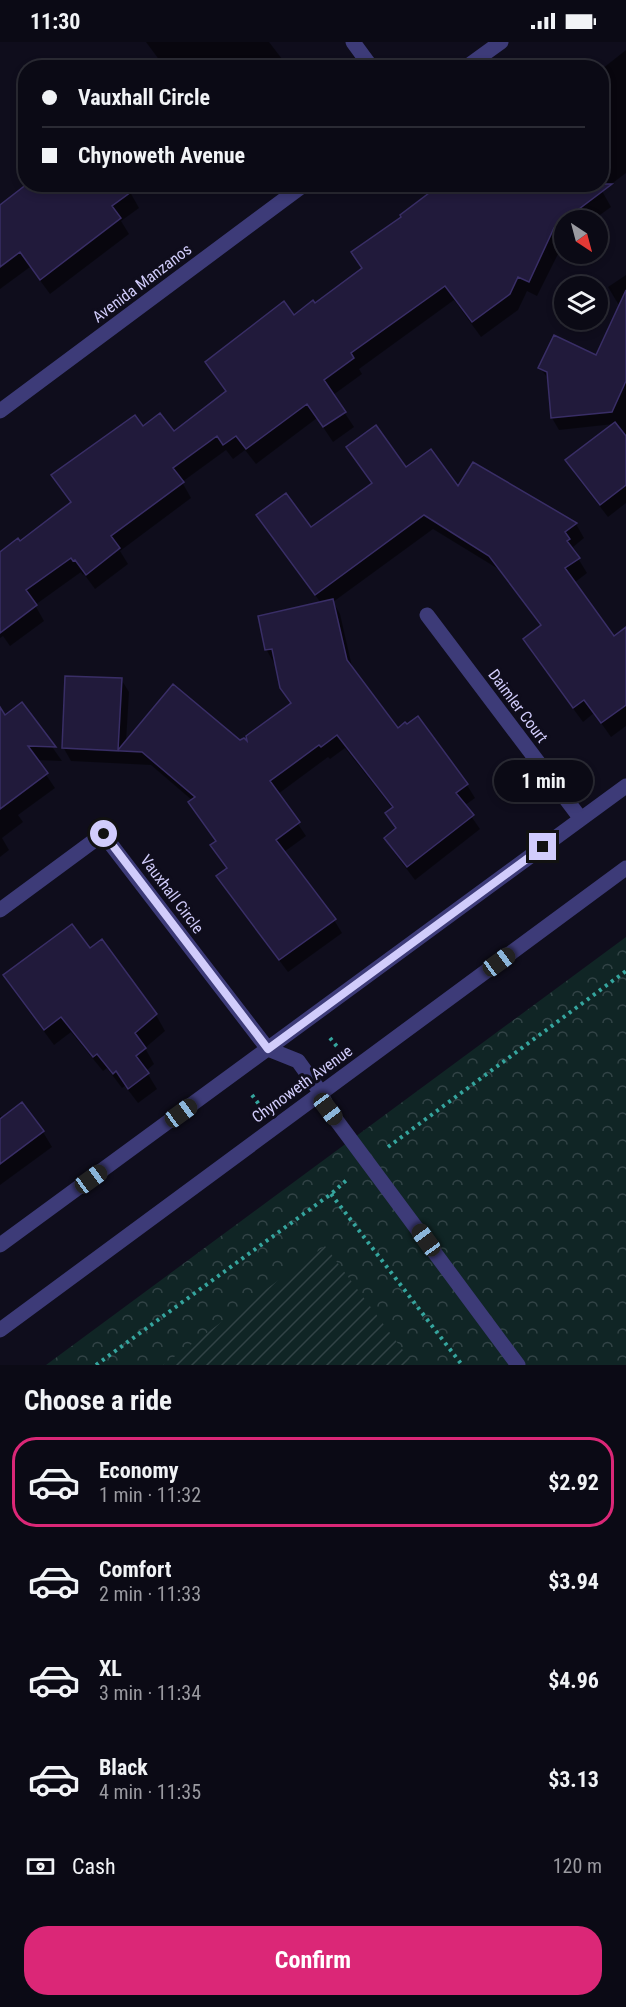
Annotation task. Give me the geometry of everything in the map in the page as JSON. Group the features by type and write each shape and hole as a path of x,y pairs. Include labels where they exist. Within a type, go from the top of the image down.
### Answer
{"street":[{"path":"352,42 366,60"},
{"path":"476,60 501,42"},
{"name":"Avenida Manzanos","path":"0,411 294,192"},
{"name":"Daimler Court","path":"427,615 581,819"},
{"path":"0,1245 626,786"},
{"name":"Vauxhall Circle","path":"0,910 104,834 268,1049"},
{"name":"Chynoweth Avenue","path":"0,1330 626,868"},
{"path":"268,1049 298,1061 321,1093 328,1109 518,1365"}],"path":[{"path":"331,1194 462,1365"}],"green space":[{"path":"626,937 626,1365 46,1365"},
{"path":"325,1246 414,1365 163,1365"}],"building":[{"path":"18,191 131,192 112,206 121,218 40,280 20,252 0,267 0,205"},
{"path":"430,192 601,192 578,210 554,210 554,228 529,282 518,277 510,294 472,322 445,286 351,353 354,358 324,380 346,412 323,427 307,404 246,449 236,436 223,445 217,436 173,468 184,482 111,536 120,548 86,575 71,558 26,590 37,605 0,633 0,552 18,538 20,541 71,502 51,475 135,415 143,426 160,413 174,431 226,391 205,362 284,301 294,315 313,300 315,303 362,268 351,252 401,217 400,215"},
{"path":"626,290 626,381 612,412 551,418 547,372 538,368 554,335 596,355"},
{"path":"615,422 626,436 626,485 600,505 565,460"},
{"path":"376,425 406,467 431,449 458,486 473,462 577,523 565,532 570,539 567,541 580,558 565,568 614,636 626,627 626,705 601,723 584,700 573,708 523,639 541,625 489,556 424,515 315,595 256,515 286,493 311,527 372,483 346,447"},
{"path":"333,599 347,660 398,728 418,716 468,784 456,793 474,815 407,867 384,838 396,828 385,813 393,807 337,735 321,747 319,745 270,781 300,822 276,840 336,919 279,960 216,876 227,868 210,845 216,841 188,802 195,797 142,752 62,748 65,676 122,678 118,750 173,684 240,740 244,738 247,741 246,736 291,703 280,688 272,649 265,650 258,616"},
{"path":"22,702 56,747 28,746 48,773 0,809 0,707 5,715"},
{"path":"72,924 90,948 102,939 157,1014 135,1033 146,1048 136,1056 149,1073 128,1089 116,1071 113,1074 97,1054 93,1057 61,1017 44,1030 3,975"},
{"path":"22,1102 44,1131 0,1164 0,1119"}],"route":[{"path":"104,834 268,1049 543,847"}]}
